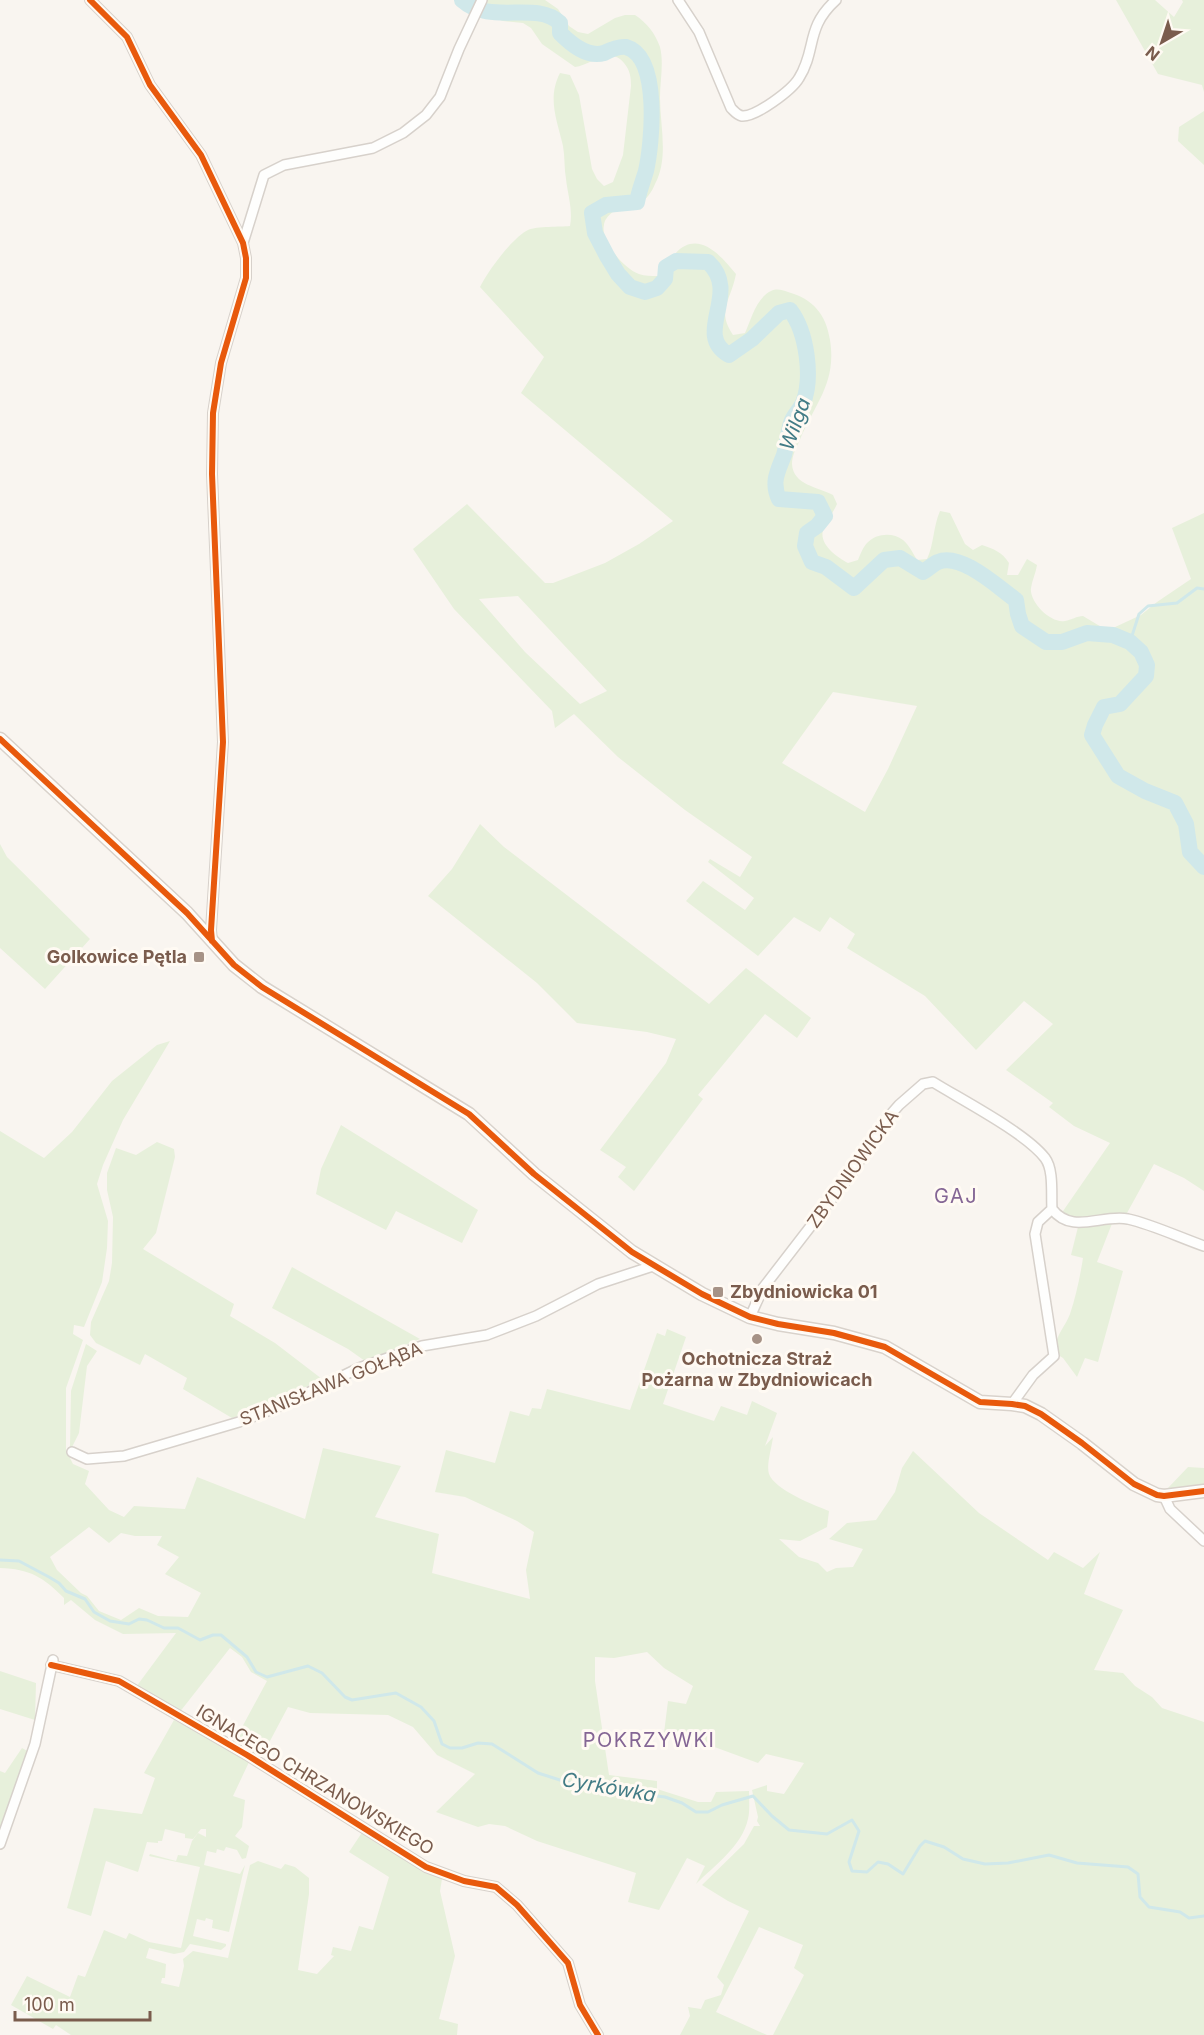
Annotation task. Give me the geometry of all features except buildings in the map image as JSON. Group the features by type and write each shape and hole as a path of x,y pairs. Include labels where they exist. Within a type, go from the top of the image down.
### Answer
{"street":[{"path":"90,0 127,37 150,85 201,155 243,243 246,258 246,278 221,363 213,413 212,474 223,742 212,941"},
{"path":"243,243 264,175 284,165 373,148 403,133 426,115 440,97 482,0"},
{"path":"678,0 699,32 731,108 738,115 745,116 772,102 797,82 806,67 813,33 823,11 836,0"},
{"path":"0,739 182,908 234,965 262,987 469,1114 534,1174 653,1266 710,1299 750,1317 834,1333 885,1347 980,1402 1025,1406 1041,1414 1082,1443 1134,1484 1157,1495 1204,1491"},
{"name":"ZBYDNIOWICKA","path":"750,1317 763,1288 851,1174 885,1121 923,1084 933,1082 1012,1131 1046,1159 1050,1170 1052,1209"},
{"path":"1012,1404 1033,1375 1054,1356 1035,1234 1038,1222 1052,1209 1057,1215 1071,1222 1127,1219 1204,1246"},
{"name":"STANISŁAWA GOŁĄBA","path":"72,1452 87,1459 124,1456 239,1422 284,1405 327,1382 394,1355 434,1343 469,1340 487,1335 530,1318 598,1284 653,1266"},
{"path":"1164,1496 1170,1509 1204,1541"},
{"name":"IGNACEGO CHRZANOWSKIEGO","path":"0,1844 35,1744 52,1663 119,1681 247,1755 426,1867 464,1881 496,1887 518,1905 568,1963 580,2005 598,2035"}],"green space":[{"path":"466,0 545,0 558,9 569,26 578,32 588,34 615,18 635,15 653,33 660,47 662,59 660,98 662,164 654,187 645,199 640,203 613,212 607,218 604,225 606,239 620,261 633,271 646,276 658,276 675,254 692,244 701,244 717,253 736,274 725,312 733,335 745,333 761,299 775,290 805,299 822,315 830,340 830,369 823,393 795,449 792,464 793,471 801,481 833,495 837,504 822,535 826,545 839,557 848,563 858,560 864,547 871,540 875,537 890,535 903,540 917,560 927,559 940,511 950,513 965,544 973,550 982,545 1004,556 1009,563 1007,575 1018,575 1027,559 1037,565 1031,594 1037,605 1048,616 1065,621 1083,616 1103,628 1113,628 1141,615 1191,579 1172,528 1204,513 1204,1191 1184,1178 1154,1164 1127,1213 1077,1220 1061,1214 1110,1143 1074,1126 1049,1107 1053,1103 1006,1070 1053,1024 1024,1001 976,1050 925,996 847,948 855,934 830,917 820,932 794,917 758,956 686,901 703,881 745,910 754,898 708,862 710,859 740,877 752,857 685,810 618,757 574,714 555,728 552,711 454,609 413,549 467,504 545,583 553,583 605,563 673,521 521,393 544,357 480,287 501,256 522,234 537,228 570,226 571,209 565,175 564,150 554,100 556,82 560,73 570,75 579,95 592,169 604,186 613,182 623,155 631,86 629,71 619,58 613,56 575,67 542,44 531,28 523,23 503,21 485,15","holes":["518,596 607,691 580,704 525,652 479,599","833,692 917,706 865,812 782,763"]},
{"path":"1116,0 1155,0 1174,17 1182,0 1204,0 1204,92 1202,85 1158,74"},
{"path":"1204,111 1204,165 1178,141 1179,127"},
{"path":"480,824 504,847 709,1004 746,968 811,1018 797,1038 765,1014 698,1095 703,1099 634,1191 618,1177 626,1167 600,1150 666,1063 676,1039 647,1032 577,1023 537,983 428,896 452,869"},
{"path":"0,844 7,857 90,939 45,989 0,948"},
{"path":"170,1041 123,1120 97,1184 108,1221 102,1282 84,1327 74,1325 73,1334 83,1340 66,1388 66,1450 73,1464 89,1471 85,1484 109,1510 124,1517 134,1506 185,1509 197,1477 305,1519 323,1448 401,1466 375,1517 439,1534 432,1573 530,1599 526,1570 534,1532 517,1521 465,1497 435,1492 446,1450 495,1463 510,1411 529,1416 532,1408 541,1409 547,1389 630,1410 657,1333 665,1336 667,1329 686,1337 663,1404 714,1421 721,1406 747,1415 752,1401 777,1413 765,1446 773,1437 769,1474 779,1486 787,1491 829,1511 827,1527 800,1541 779,1539 799,1557 818,1563 827,1572 836,1568 853,1567 863,1549 829,1539 847,1523 876,1520 895,1492 902,1468 913,1451 979,1513 1048,1560 1054,1552 1083,1568 1100,1552 1084,1594 1123,1610 1094,1670 1123,1673 1162,1708 1204,1722 1204,2035 773,2035 804,1975 794,1968 803,1945 759,1927 716,2012 767,2035 680,2035 690,2016 688,2007 701,2009 705,2000 721,1995 724,1985 717,1977 749,1911 702,1885 744,1844 754,1826 760,1826 757,1821 752,1790 767,1785 767,1791 784,1794 804,1763 766,1754 758,1763 709,1745 664,1733 668,1701 686,1704 693,1686 664,1668 647,1652 614,1658 595,1657 595,1681 609,1775 657,1781 657,1789 698,1802 711,1802 716,1792 749,1791 748,1819 745,1829 734,1846 696,1884 705,1866 687,1858 659,1910 628,1902 636,1873 537,1841 505,1826 489,1824 478,1827 436,1812 475,1774 437,1755 413,1727 388,1715 310,1713 288,1707 262,1756 234,1742 267,1681 251,1672 242,1657 230,1648 179,1713 136,1687 176,1633 123,1634 95,1620 71,1600 64,1605 64,1598 28,1572 0,1568 0,1131 44,1158 72,1132 112,1081 157,1045","holes":["89,1527 109,1543 121,1533 135,1536 162,1536 157,1545 179,1557 165,1574 201,1593 188,1617 158,1616 139,1608 121,1620 99,1611 87,1596 57,1570 50,1557"]},
{"path":"341,1125 478,1210 462,1243 396,1211 386,1230 316,1194 321,1169"},
{"path":"157,1142 174,1149 175,1157 156,1233 143,1249 234,1304 230,1316 275,1343 322,1379 261,1409 232,1418 183,1389 187,1378 145,1354 140,1365 96,1343 90,1335 91,1322 109,1281 112,1263 113,1217 107,1190 107,1173 116,1148 136,1155"},
{"path":"1113,1221 1097,1262 1123,1271 1098,1362 1085,1358 1077,1377 1063,1358 1055,1353 1058,1337 1072,1307 1083,1258 1071,1255 1078,1227"},
{"path":"292,1267 420,1339 365,1361 348,1349 272,1308"},
{"path":"86,1344 97,1351 87,1366 79,1433 70,1447 71,1391"},
{"path":"1188,1467 1204,1468 1204,1484 1168,1488"},
{"path":"0,1671 36,1683 35,1720 0,1709"},
{"path":"174,1720 250,1760 233,1796 245,1800 242,1827 235,1836 249,1846 246,1858 242,1859 237,1850 226,1847 224,1851 217,1849 216,1853 207,1851 204,1865 240,1874 245,1865 229,1932 212,1928 213,1920 197,1919 193,1936 226,1944 226,1946 221,1950 190,1944 184,1952 174,1954 149,1948 146,1958 166,1964 165,1978 162,1978 161,1983 179,1987 184,1966 183,1959 193,1951 228,1958 250,1865 258,1861 281,1869 285,1864 295,1867 309,1878 309,1894 298,1970 317,1974 334,1956 331,1955 333,1947 351,1951 359,1926 373,1930 389,1877 349,1852 363,1831 400,1857 442,1879 440,1891 455,1956 439,2019 458,2024 457,2035 71,2035 56,2025 53,2029 11,2005 27,1976 70,1997 78,1975 85,1977 104,1930 126,1939 129,1933 149,1942 181,1948 200,1867 149,1856 150,1854 176,1861 178,1855 187,1856 192,1841 198,1833 206,1837 206,1829 201,1829 193,1839 185,1838 185,1834 165,1829 162,1841 147,1842 138,1872 106,1861 91,1916 67,1908 94,1808 142,1814 155,1778 144,1773"},
{"path":"22,1748 29,1752 0,1831 0,1771 5,1773"}],"waterway":[{"name":"Wilga","path":"462,0 474,8 486,11 526,12 550,16 560,23 560,33 574,45 592,54 623,47 637,54 645,67 651,103 652,123 646,171 637,202 606,205 592,213 595,233 618,274 630,287 645,292 657,288 665,279 666,267 676,261 708,262 717,274 720,287 715,336 719,346 729,355 752,339 779,313 790,310 796,319 807,355 808,381 803,403 791,423 784,455 776,477 776,487 779,499 818,502 825,516 807,533 805,546 812,562 826,567 854,588 884,560 900,558 923,572 938,562 947,560 958,562 990,580 1016,600 1022,626 1046,642 1062,642 1087,633 1113,635 1130,642 1141,652 1147,665 1146,676 1120,704 1104,707 1092,735 1118,776 1145,791 1175,803 1186,824 1190,852 1204,867"},
{"path":"1130,642 1139,614 1148,606 1177,603 1197,588 1204,589"},
{"name":"Cyrkówka","path":"0,1560 19,1561 49,1577 66,1591 85,1599 94,1612 110,1621 129,1624 139,1619 147,1620 164,1628 178,1628 200,1640 213,1635 221,1635 247,1657 256,1672 267,1677 308,1666 322,1673 345,1697 352,1700 396,1693 421,1707 434,1721 442,1744 450,1748 462,1748 478,1743 492,1744 538,1773 599,1789 665,1797 682,1803 696,1812 708,1812 722,1805 753,1796 789,1830 827,1834 852,1820 859,1831 849,1862 852,1871 867,1872 878,1862 888,1864 903,1874 925,1841 944,1847 963,1859 985,1864 1008,1863 1049,1855 1077,1863 1128,1867 1138,1874 1140,1897 1149,1907 1180,1912 1189,1918 1204,1916"}],"cycle path":[{"path":"90,0 127,37 150,85 201,155 243,243 246,258 246,278 221,363 213,413 212,474 223,742 212,941"},
{"path":"0,739 187,913 234,965 262,987 469,1114 534,1174 632,1252 702,1294 750,1317 834,1333 885,1347 980,1402 1025,1406 1041,1414 1082,1443 1134,1484 1157,1495 1204,1491"},
{"path":"51,1665 119,1681 247,1755 426,1867 464,1881 496,1887 517,1905 568,1963 580,2005 598,2035"}],"place":[{"name":"Golkowice Pętla","path":"199,957"},
{"name":"Zbydniowicka 01","path":"718,1292"},
{"name":"Ochotnicza Straż Pożarna w Zbydniowicach","path":"757,1339"}],"district":[{"name":"GAJ","path":"956,1196"},
{"name":"POKRZYWKI","path":"649,1740"}]}
